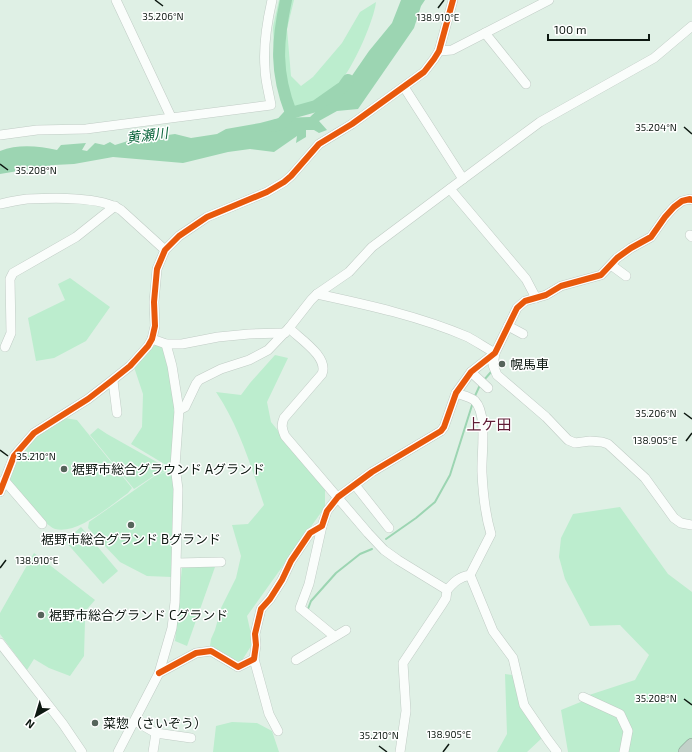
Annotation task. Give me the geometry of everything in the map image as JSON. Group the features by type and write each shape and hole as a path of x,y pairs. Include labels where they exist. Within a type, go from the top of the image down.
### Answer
{"highway":[{"path":"685,752 692,745"}],"street":[{"path":"116,0 171,117"},
{"path":"0,135 37,130 86,129 271,105 264,68 265,42 272,0"},
{"path":"0,492 14,456 34,433 88,399 142,354 152,339 155,326 154,302 157,269 165,250 179,236 207,217 267,192 284,182 319,144 352,124 424,72 439,50 453,0"},
{"path":"439,50 452,50 549,0"},
{"path":"179,410 185,406 199,380 221,369 259,355 268,350 287,331 317,294 349,272 372,247 540,122 654,58 691,27"},
{"path":"485,33 526,84"},
{"path":"404,87 463,179"},
{"path":"450,189 526,279 536,298"},
{"path":"0,204 26,199 82,199 115,206 165,250"},
{"path":"692,200 682,201 674,207 665,217 652,237 631,248 617,258 601,275 561,286 546,295 525,301 517,308 494,353 493,365 497,375 546,417 568,440 575,443 602,442 608,444 645,478 674,518 681,523 692,525"},
{"path":"6,347 11,333 10,279 13,273 76,237 115,206"},
{"path":"611,265 626,276"},
{"path":"317,294 385,309 434,324 469,338 494,353"},
{"path":"508,326 523,334"},
{"path":"152,339 166,344 182,344 218,337 287,331 319,356 323,363 324,370 284,418 282,429 285,436 384,550 447,590"},
{"path":"118,752 136,721 160,673 172,628 177,563 178,489 175,466 179,410 172,366 166,344"},
{"path":"334,636 300,608 309,584 322,526 327,512 338,497 372,472 441,431 444,427 456,392 471,372 494,353"},
{"path":"471,372 488,388"},
{"path":"112,380 117,414"},
{"path":"456,392 476,402 480,409 483,424 482,472 486,515 491,534 470,575 493,631 513,658 524,705 557,752"},
{"path":"4,480 42,524"},
{"path":"355,485 389,528"},
{"path":"278,731 269,714 254,658 256,644 255,634 261,609 270,599 282,580 291,561 310,534 322,526"},
{"path":"177,563 221,562"},
{"path":"400,752 406,711 403,663 446,598 447,590 462,576 470,575"},
{"path":"296,660 346,630"},
{"path":"0,643 63,724 82,752"},
{"path":"160,673 196,653 211,651 238,667 254,658"},
{"path":"583,697 620,714 628,730 624,752"},
{"path":"136,721 156,733 191,738"},
{"path":"154,752 156,733"}],"shaded area":[{"path":"279,0 294,0 287,29 291,76 301,86 313,77 342,43 360,12 376,2 372,19 363,41 343,78 322,97 294,107 286,102 280,90 274,51 273,27"},
{"path":"401,0 425,0 421,6 414,28 358,109 337,111 319,121 327,130 319,133 314,130 306,130 306,137 296,143 297,136 274,152 250,149 228,152 183,163 113,157 0,174 0,151 14,147 43,147 57,150 61,145 86,143 82,150 87,151 95,143 104,145 110,142 115,145 131,140 175,134 191,138 217,134 226,129 279,118 310,117 349,80 369,51 392,23"},
{"path":"70,278 110,307 86,341 54,358 36,361 28,318 65,300 58,284"},
{"path":"156,344 162,345 170,365 177,408 171,468 131,444 142,427 143,394 134,367"},
{"path":"275,355 288,358 267,402 271,422 298,455 325,484 325,507 247,616 253,643 241,662 225,656 210,646 211,639 221,608 236,578 241,556 232,525 248,524 264,505 238,432 216,392 241,395"},
{"name":"裾野市総合グラウンド Aグランド","path":"65,418 77,420 132,488 128,493 93,518 73,528 64,530 55,529 47,524 8,480 17,458 31,441"},
{"path":"98,428 171,470 155,475 134,489 90,435"},
{"name":"裾野市総合グランド Bグランド","path":"173,470 175,560 172,577 147,576 120,562 88,528 89,522 156,475"},
{"path":"620,507 668,574 692,592 692,741 681,752 568,752 561,710 583,701 583,697 635,680 649,655 620,625 590,626 565,579 559,557 561,538 573,514"},
{"path":"81,527 118,571 103,584 65,541"},
{"name":"裾野市総合グランド Cグランド","path":"34,553 95,600 81,616 85,621 84,656 70,676 49,668 34,659 27,670 0,634 0,613"},
{"path":"182,567 215,567 187,646 175,641"},
{"path":"505,674 513,675 542,738 527,752 497,752 507,734"},
{"path":"232,722 257,723 272,731 279,752 213,752 216,726"}],"waterway":[{"name":"黄瀬川","path":"286,0 279,43 279,57 282,84 291,113"},
{"name":"黄瀬川","path":"274,126 281,124 291,113 316,106 343,87 348,80"},
{"path":"484,380 491,372"},
{"path":"474,398 480,385"},
{"path":"386,539 416,518 435,502 450,475 473,402"},
{"path":"308,609 311,601 336,573 360,554 372,549"}],"cycle path":[{"path":"0,492 14,456 34,433 88,399 130,366 148,346 152,339 155,326 154,302 157,269 165,250 179,236 207,217 267,192 284,182 319,144 352,124 424,72 439,51 453,0"},
{"path":"159,673 196,653 211,651 238,667 254,659 256,645 255,634 261,609 270,599 282,580 291,561 310,533 322,526 327,511 338,497 372,472 441,431 444,427 456,393 471,372 495,353 517,308 525,301 546,295 561,286 601,275 617,258 651,237 674,207 682,201 692,200"}],"place":[{"name":"幌馬車","path":"502,364"},
{"name":"裾野市総合グラウンド Aグランド","path":"64,469"},
{"name":"裾野市総合グランド Bグランド","path":"131,525"},
{"name":"裾野市総合グランド Cグランド","path":"41,615"},
{"name":"菜惣（さいぞう）","path":"95,723"}],"district":[{"name":"上ケ田","path":"489,424"}]}
